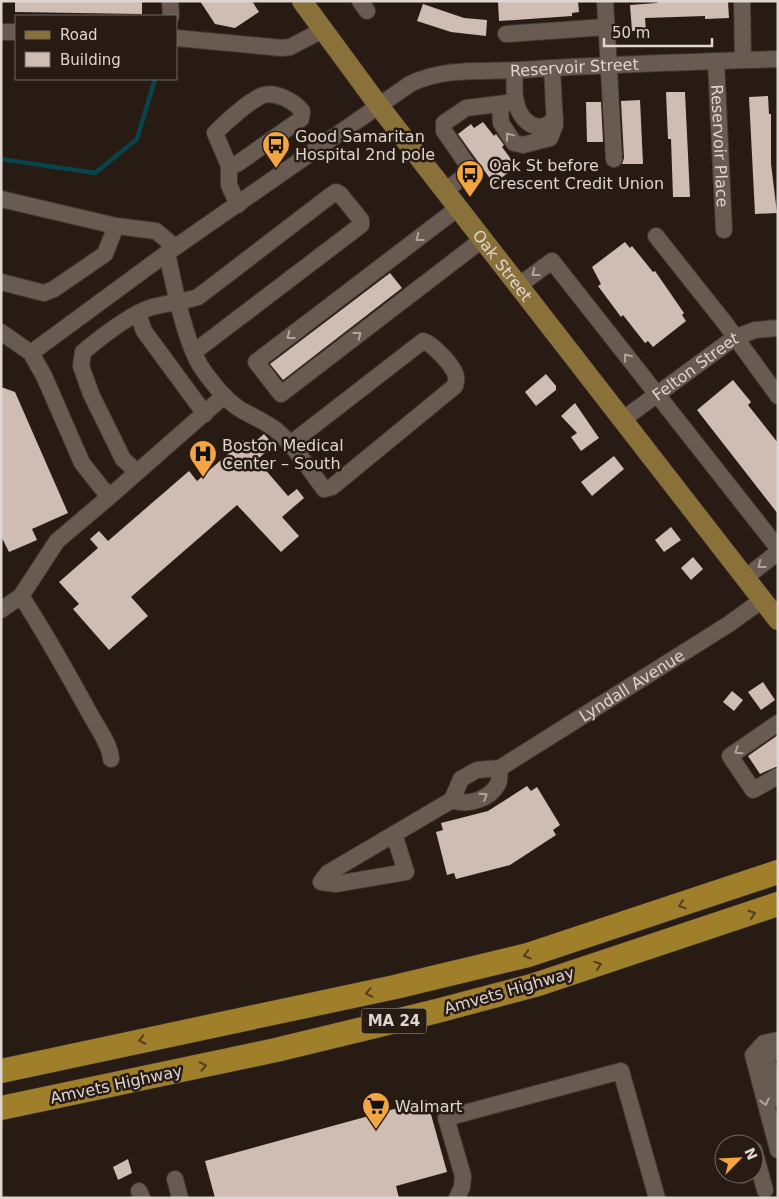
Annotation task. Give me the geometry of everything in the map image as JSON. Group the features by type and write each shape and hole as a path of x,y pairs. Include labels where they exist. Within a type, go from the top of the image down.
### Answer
{"highway":[{"name":"Amvets Highway","path":"1,1071 36,1062 395,987 528,955 778,872"},
{"name":"Amvets Highway","path":"1,1108 286,1048 535,985 778,904"},
{"path":"1,1062 36,1062"},
{"path":"1,1124 96,1089"}],"main road":[{"name":"Oak Street","path":"302,1 379,106 778,620"}],"street":[{"path":"170,1 171,15"},
{"path":"605,1 614,159"},
{"path":"742,1 744,60"},
{"path":"506,34 606,27"},
{"path":"178,38 282,48 290,47 323,30"},
{"path":"1,32 15,32"},
{"name":"Reservoir Street","path":"31,353 171,250 410,84 425,77 444,73 778,59"},
{"name":"Reservoir Place","path":"716,61 724,230"},
{"path":"515,70 503,128 514,142 520,145 538,143 550,138 554,130 556,118 552,68"},
{"path":"229,166 237,164 301,119 302,111 297,105 274,94 262,96 222,125 215,133 229,166 230,185 238,205"},
{"path":"445,191 467,174 469,167 444,131 444,123 466,108 508,104 522,114 534,127 544,127 556,118"},
{"path":"137,472 124,459 91,394 81,366 83,352 100,338 152,307 180,303 198,297 336,192 340,194 361,220 361,225 194,352"},
{"path":"1,198 116,226 156,231 171,250 180,303 194,352 202,368 224,396 240,410 274,428 290,444 324,489 332,487 455,386 456,377 452,368 430,343 423,341 290,444"},
{"path":"458,208 256,362 280,394 483,239"},
{"path":"1,282 44,292 54,288 106,254 116,226"},
{"path":"656,236 778,396"},
{"path":"518,286 552,261 778,548"},
{"path":"138,314 144,331 205,414"},
{"name":"Felton Street","path":"622,420 734,338 755,330 778,328"},
{"path":"1,332 31,353 44,376 82,463 109,498"},
{"path":"1,610 21,596 57,541 109,498 224,396"},
{"path":"745,578 778,552"},
{"path":"21,596 41,626 92,716 111,752 111,759"},
{"name":"Lyndall Avenue","path":"452,800 461,779 477,770 500,768 728,624 762,600"},
{"path":"778,723 730,756 753,790 778,776"},
{"path":"394,834 406,872 336,884 321,882 328,873 394,834 452,800 460,803 474,802 490,792 498,784 500,768"},
{"path":"778,1040 764,1044 753,1055 778,1150"},
{"path":"778,1051 765,1054 778,1099"},
{"path":"457,1198 462,1187 463,1176 446,1118 621,1071 657,1198"},
{"path":"174,1179 180,1198"},
{"path":"763,1184 765,1190"}],"building":[{"path":"15,1 142,1 142,14 15,12"},
{"path":"200,1 252,1 259,12 235,28 215,24"},
{"path":"498,1 578,1 579,12 572,13 572,16 499,21"},
{"path":"657,1 728,1 729,18 705,19 705,16 645,18 646,30 632,31 630,5 657,3"},
{"path":"423,4 464,18 487,20 486,36 451,32 417,21"},
{"path":"666,92 685,92 690,197 673,197 671,139 668,139"},
{"path":"768,96 769,114 771,114 771,164 777,213 755,214 749,97"},
{"path":"640,100 643,164 622,164 624,158 621,101"},
{"path":"586,102 601,102 603,142 587,142"},
{"path":"483,122 494,136 496,134 504,145 502,147 516,166 494,184 458,134 471,124 474,128"},
{"path":"625,242 630,248 632,246 653,272 655,271 684,313 682,315 686,321 653,347 648,341 645,343 623,315 621,317 598,286 601,284 592,267"},
{"path":"390,273 402,288 283,380 270,364"},
{"path":"546,374 556,386 556,390 536,406 525,392"},
{"path":"733,380 751,402 748,405 778,443 778,514 697,410"},
{"path":"1,387 15,392 68,513 32,529 37,540 9,552 1,536"},
{"path":"575,403 599,438 581,451 571,437 577,433 561,416"},
{"path":"264,434 274,445 259,458 265,465 263,467 288,496 297,489 304,498 282,517 299,536 281,552 237,505 131,597 148,616 109,650 73,609 79,604 59,582 98,548 90,539 99,531 108,541 189,471 197,481 244,440 249,447"},
{"path":"614,456 624,469 592,496 581,482"},
{"path":"671,527 681,540 664,552 655,540"},
{"path":"693,557 703,569 691,580 681,568"},
{"path":"763,682 775,700 761,710 748,692"},
{"path":"732,691 743,700 734,711 723,702"},
{"path":"778,735 778,766 760,774 748,756"},
{"path":"527,786 531,791 537,787 560,825 553,830 556,835 510,865 456,879 454,873 447,875 436,832 443,830 441,823 488,811"},
{"name":"Walmart","path":"427,1100 447,1172 396,1186 399,1198 215,1198 205,1161"},
{"path":"128,1159 132,1173 118,1180 113,1167"}],"waterway":[{"path":"1,159 95,173 137,139 155,80"}],"place":[{"name":"Good Samaritan Hospital 2nd pole","path":"276,169"},
{"name":"Oak St before Crescent Credit Union","path":"470,198"},
{"name":"Boston Medical Center – South","path":"203,478"},
{"name":"Walmart","path":"376,1130"}]}
